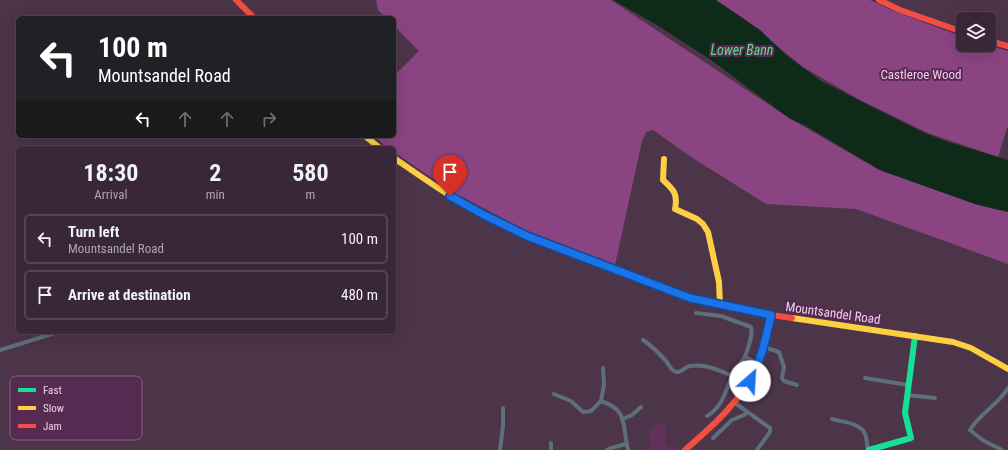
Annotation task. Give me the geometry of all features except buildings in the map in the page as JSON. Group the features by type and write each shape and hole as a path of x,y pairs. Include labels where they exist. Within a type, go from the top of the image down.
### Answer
{"street":[{"path":"236,0 252,16"},
{"path":"879,0 900,10 956,30"},
{"path":"996,43 1008,46"},
{"path":"368,138 378,146"},
{"name":"Mountsandel Road","path":"396,159 450,196 527,236 690,298 771,315 943,340 961,344 1008,369"},
{"path":"664,159 663,180 675,189 678,199 675,209 702,222 709,232 720,281 720,305"},
{"path":"696,313 720,316 751,327 752,331 745,357 732,376 726,393 716,409 707,416"},
{"path":"685,450 719,421 735,403 750,381 759,363 771,315"},
{"path":"0,350 52,334"},
{"path":"832,419 861,428 865,434 869,450 911,438 911,434 905,419 915,336"},
{"path":"643,340 667,362 675,372 679,372 691,366 704,366 716,368 732,376"},
{"path":"764,347 779,352 784,367 782,378 784,381 797,385"},
{"path":"745,357 759,363"},
{"path":"554,394 571,401 583,412 590,411 601,402 604,384 603,368"},
{"path":"865,378 908,385"},
{"path":"1002,450 984,441 970,430 981,415 999,400 1008,388"},
{"path":"907,395 935,398"},
{"path":"601,402 609,404 618,411 624,419 626,444 628,450"},
{"path":"735,403 770,428 770,432 758,450"},
{"path":"624,419 632,415 641,407"},
{"path":"500,450 503,426 503,408"},
{"path":"713,438 735,418 744,415 747,412"},
{"path":"551,443 551,450"},
{"path":"607,450 626,444"},
{"path":"890,444 893,450"}],"shaded area":[{"path":"659,423 666,427 666,446 678,448 675,450 650,450 649,430"}],"green space":[{"path":"376,0 611,0 789,118 879,170 975,204 1008,211 1008,264 856,209 766,204 691,157 653,130 646,132 642,141 615,265 527,231 451,191 396,153 396,146 386,146 376,138 396,138 396,74 419,51 396,28 396,16 384,16 378,10"},
{"name":"Castleroe Wood","path":"714,0 870,0 891,10 956,34 956,52 996,52 996,47 1008,51 1008,128 998,157 928,133 860,100 803,67 743,18"}],"water":[{"name":"Lower Bann","path":"613,0 716,0 760,30 786,55 821,81 920,131 948,142 1008,160 1008,212 975,204 880,170 806,126 789,118 711,60 657,25"}],"traffic: fast":[{"path":"869,450 911,438 905,413 915,336"}],"traffic: slow":[{"path":"368,138 378,146"},
{"path":"396,159 460,202 500,224 554,247 627,274"},
{"path":"664,159 663,180 674,193 676,200 675,209 697,219 703,224 708,232 719,282 720,305"},
{"path":"792,318 953,342 971,348 1008,369"}],"traffic: jam":[{"path":"236,0 252,16"},
{"path":"879,0 900,10 956,30"},
{"path":"996,43 1008,46"},
{"path":"627,274 690,298 792,318"},
{"path":"685,450 727,411 745,388 759,363 771,315"}],"route":[{"path":"450,196 527,236 690,298 771,315 759,363 750,381"}]}
